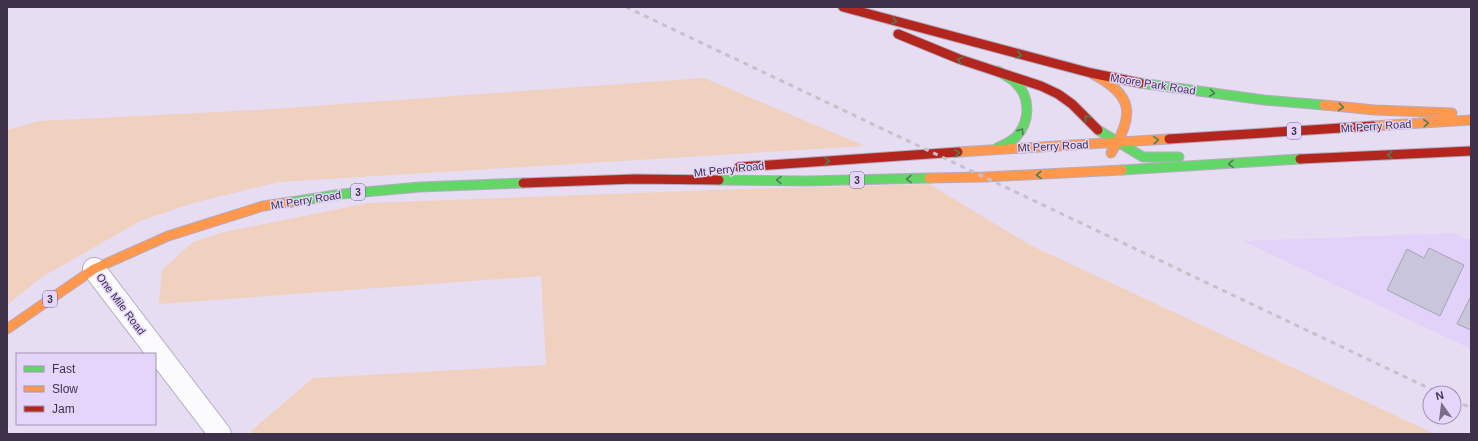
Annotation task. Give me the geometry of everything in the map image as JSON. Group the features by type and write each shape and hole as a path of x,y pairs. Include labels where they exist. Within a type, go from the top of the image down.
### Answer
{"main road":[{"name":"Moore Park Road","path":"842,7 907,38 944,53 1041,86 1058,94 1072,104 1098,130 1143,157 1157,158 1186,156"},
{"name":"Moore Park Road","path":"842,7 1091,73 1149,84 1264,100 1375,110 1471,114"},
{"path":"988,150 1001,146 1017,137 1023,130 1027,114 1023,94 1019,86 1012,79 998,71"},
{"path":"1078,173 1092,170 1107,160 1125,129 1127,120 1127,112 1121,94 1114,86 1104,79 1091,73"},
{"name":"Mt Perry Road","path":"728,168 988,150 1471,120"},
{"name":"Mt Perry Road","path":"7,329 94,269 168,236 263,206 342,194 420,187 635,179 808,181 985,178 1284,160 1471,151"},
{"path":"1231,154 1284,160"},
{"name":"Mt Perry Road","path":"635,179 704,171"}],"street":[{"name":"One Mile Road","path":"94,269 220,434"}],"shaded area":[{"path":"704,78 865,146 279,182 193,203 140,221 42,277 7,305 7,130 39,121 258,110"},
{"path":"929,184 1030,245 1435,434 253,434 251,431 313,378 546,365 541,276 159,304 162,270 193,242 224,232 368,203 715,190"},
{"path":"1453,233 1465,239 1471,239 1471,349 1243,241"}],"building":[{"path":"1429,248 1464,265 1440,316 1387,290 1407,249 1424,258"},
{"path":"1471,296 1471,330 1457,324"}],"railway":[{"path":"626,7 1422,385"},
{"path":"1462,404 1471,408"}],"traffic: fast":[{"path":"997,148 1010,142 1021,131 1027,110 1021,89 1014,81 998,71"},
{"path":"1140,83 1264,100 1324,105"},
{"path":"1098,130 1143,157 1179,157"},
{"path":"1122,170 1300,159"},
{"path":"719,180 807,181 929,178"},
{"path":"291,202 342,194 420,187 523,183"}],"traffic: slow":[{"path":"1091,73 1116,89 1123,98 1126,107 1127,116 1124,127 1111,153"},
{"path":"1324,105 1375,110 1452,113"},
{"path":"1373,126 1471,120"},
{"path":"958,152 1169,139"},
{"path":"929,178 985,177 1122,170"},
{"path":"7,329 94,269 168,236 263,206 291,202"}],"traffic: jam":[{"path":"843,7 1091,73 1140,83"},
{"path":"898,34 959,59 1041,86 1058,94 1072,104 1098,130"},
{"path":"1169,139 1373,126"},
{"path":"1300,159 1471,151"},
{"path":"739,167 958,152"},
{"path":"523,183 635,179 719,180"}]}
